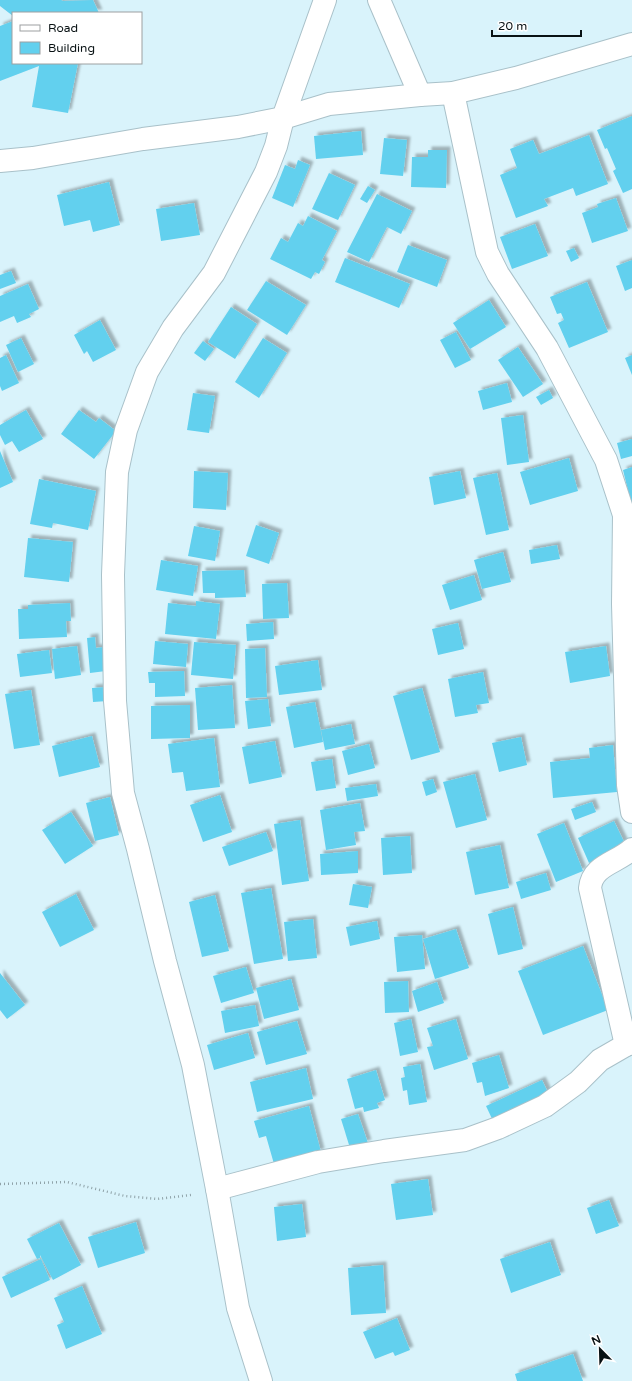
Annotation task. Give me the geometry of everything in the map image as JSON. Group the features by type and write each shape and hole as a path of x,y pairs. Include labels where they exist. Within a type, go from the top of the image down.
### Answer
{"street":[{"path":"261,1381 238,1308 193,1065 123,793 115,701 113,582 117,472 126,430 147,372 173,328 214,273 266,172 276,146 283,118 325,0"},
{"path":"379,0 420,95"},
{"path":"0,161 32,158 143,139 238,127 283,118 329,104 453,93 516,78 632,44"},
{"path":"453,93 487,252 498,274 547,348 606,460 624,515 624,604 628,785 632,812"},
{"path":"217,1189 318,1162 465,1140 498,1128 545,1106 578,1082 600,1060 629,1044 590,888 591,880 599,870 628,853 632,849"}],"path":[{"path":"0,1184 67,1182 125,1196 157,1199 191,1195 217,1189"}],"building":[{"path":"0,0 93,0 99,12 12,12 12,15 0,6"},
{"path":"12,21 12,64 78,64 68,113 32,107 39,66 0,81 0,26"},
{"path":"632,116 632,189 623,193 613,171 616,169 597,130"},
{"path":"361,131 363,155 316,159 314,136"},
{"path":"589,135 608,184 576,196 573,188 544,199 548,206 516,218 500,175 517,168 510,149 533,140 539,154"},
{"path":"384,138 407,140 403,176 380,174"},
{"path":"428,150 447,150 446,188 411,187 412,157 428,157"},
{"path":"298,160 310,165 293,207 272,198 285,165 295,169"},
{"path":"329,173 355,185 338,220 312,209"},
{"path":"109,182 120,225 93,232 90,220 64,226 57,195"},
{"path":"368,186 375,190 367,203 360,199"},
{"path":"377,194 412,211 401,234 387,227 369,262 347,252"},
{"path":"616,198 628,231 592,243 582,213 598,207 597,204"},
{"path":"194,203 200,235 161,241 156,209"},
{"path":"308,216 337,231 322,260 325,262 319,274 315,272 311,279 270,259 281,238 288,242 298,223 303,226"},
{"path":"535,224 548,256 512,269 500,237"},
{"path":"408,245 447,260 437,287 397,272"},
{"path":"574,248 579,258 571,262 566,251"},
{"path":"345,258 410,284 399,308 335,282"},
{"path":"632,260 632,288 625,291 616,266"},
{"path":"11,271 16,283 0,289 0,275"},
{"path":"266,281 306,305 287,335 247,310"},
{"path":"587,282 608,332 569,348 558,323 564,320 561,313 557,314 550,297"},
{"path":"28,284 39,309 29,314 31,317 17,323 14,316 0,322 0,296"},
{"path":"489,300 506,327 470,349 453,323"},
{"path":"231,307 257,324 235,359 208,342"},
{"path":"100,320 116,350 93,362 87,351 84,354 74,335"},
{"path":"456,332 471,360 455,368 440,340"},
{"path":"21,338 34,364 18,372 6,345"},
{"path":"263,338 287,353 259,398 235,382"},
{"path":"203,341 214,349 205,361 194,353"},
{"path":"518,347 543,384 523,397 498,360"},
{"path":"6,355 19,383 2,391 0,386 0,358"},
{"path":"632,355 632,375 625,358"},
{"path":"507,383 512,402 483,410 478,391"},
{"path":"549,390 553,398 541,405 536,397"},
{"path":"193,393 215,396 209,433 187,430"},
{"path":"26,410 43,439 19,452 12,441 5,445 0,435 0,425"},
{"path":"79,410 96,422 99,418 116,431 94,459 61,434"},
{"path":"523,415 529,462 507,465 501,418"},
{"path":"632,439 632,456 621,459 617,443"},
{"path":"0,451 13,482 0,488"},
{"path":"569,458 578,491 530,505 520,472"},
{"path":"632,467 632,503 631,503 623,470"},
{"path":"194,471 228,473 226,510 193,508"},
{"path":"460,471 466,498 434,505 429,477"},
{"path":"497,473 509,530 486,535 473,478"},
{"path":"39,479 96,491 88,530 53,523 52,528 30,524"},
{"path":"256,525 279,533 269,564 246,556"},
{"path":"194,526 220,531 215,561 188,556"},
{"path":"28,538 73,542 69,582 24,577"},
{"path":"557,545 560,559 531,564 529,550"},
{"path":"503,552 511,582 482,589 474,560"},
{"path":"161,560 198,566 193,596 156,590"},
{"path":"244,570 246,597 215,598 215,593 203,593 202,571"},
{"path":"474,575 482,600 450,610 442,585"},
{"path":"287,583 289,618 263,619 262,584"},
{"path":"196,601 220,604 216,639 165,634 168,603 196,606"},
{"path":"70,603 71,621 66,621 67,637 19,639 18,609 28,609 28,605"},
{"path":"273,622 274,639 247,641 246,624"},
{"path":"458,623 464,649 438,655 432,629"},
{"path":"95,637 96,648 104,647 106,671 90,673 87,638"},
{"path":"155,641 188,644 186,667 153,664"},
{"path":"194,642 236,645 233,679 191,675"},
{"path":"77,646 81,675 55,679 52,649"},
{"path":"606,646 610,676 570,683 565,652"},
{"path":"265,648 267,697 246,698 245,649"},
{"path":"49,650 52,673 20,677 17,654"},
{"path":"318,660 322,690 279,695 275,666"},
{"path":"184,671 185,696 155,697 155,683 149,683 148,672"},
{"path":"483,672 489,703 476,705 478,713 455,717 448,679"},
{"path":"232,685 235,728 198,730 195,688"},
{"path":"107,687 108,701 93,702 92,688"},
{"path":"422,688 440,752 411,760 393,696"},
{"path":"31,690 40,745 14,749 5,694"},
{"path":"268,699 271,726 248,729 245,701"},
{"path":"315,702 323,742 294,748 286,707"},
{"path":"190,705 190,738 151,739 151,706"},
{"path":"351,724 355,744 325,750 321,730"},
{"path":"92,736 100,767 59,777 52,746"},
{"path":"521,737 527,765 499,772 492,743"},
{"path":"214,738 220,787 186,791 183,772 172,773 168,744"},
{"path":"275,741 282,777 249,784 242,747"},
{"path":"369,744 375,768 348,775 342,751"},
{"path":"613,745 617,792 553,798 550,762 590,758 589,748"},
{"path":"332,759 336,788 316,791 311,762"},
{"path":"475,774 487,820 456,828 443,782"},
{"path":"433,779 437,792 426,796 422,782"},
{"path":"376,784 378,796 347,801 345,788"},
{"path":"220,795 232,832 203,842 190,805"},
{"path":"110,797 119,835 95,841 86,803"},
{"path":"592,802 596,812 575,820 571,809"},
{"path":"360,803 365,831 354,832 356,845 326,850 320,810"},
{"path":"71,812 93,846 65,864 42,830"},
{"path":"300,820 309,881 282,885 274,824"},
{"path":"614,821 626,846 589,863 578,838"},
{"path":"564,823 583,871 556,882 537,834"},
{"path":"266,832 273,851 229,866 222,847"},
{"path":"410,836 412,873 383,875 381,838"},
{"path":"500,845 509,888 475,895 466,852"},
{"path":"358,851 358,873 321,875 320,854"},
{"path":"546,873 551,890 521,899 516,882"},
{"path":"353,884 372,887 368,908 349,905"},
{"path":"271,888 283,959 254,964 241,893"},
{"path":"76,894 94,930 60,947 42,912"},
{"path":"215,895 229,951 202,957 189,902"},
{"path":"513,907 523,949 498,955 488,914"},
{"path":"313,919 317,958 288,961 284,922"},
{"path":"377,921 380,939 350,946 346,927"},
{"path":"456,929 469,968 435,979 423,939"},
{"path":"422,935 425,969 397,972 394,937"},
{"path":"583,946 608,1010 543,1035 518,971"},
{"path":"246,967 254,993 221,1003 213,976"},
{"path":"0,973 25,1005 7,1019 0,1010"},
{"path":"291,979 299,1010 264,1019 256,988"},
{"path":"408,981 409,1012 385,1013 384,982"},
{"path":"437,982 444,1003 418,1012 412,991"},
{"path":"255,1005 259,1026 225,1033 221,1011"},
{"path":"411,1019 418,1052 400,1056 394,1023"},
{"path":"456,1019 468,1059 434,1070 427,1047 433,1046 427,1028"},
{"path":"297,1021 307,1054 266,1065 257,1032"},
{"path":"248,1033 255,1058 214,1070 207,1045"},
{"path":"499,1055 509,1088 485,1096 482,1082 477,1083 472,1063"},
{"path":"420,1064 427,1102 409,1105 407,1090 403,1091 401,1078 405,1077 403,1067"},
{"path":"306,1068 313,1099 257,1112 250,1082"},
{"path":"376,1070 385,1100 377,1103 379,1108 364,1112 363,1107 355,1109 347,1079"},
{"path":"542,1080 550,1097 494,1123 486,1106"},
{"path":"309,1106 321,1152 274,1164 266,1136 259,1138 254,1121"},
{"path":"358,1114 368,1143 350,1148 341,1119"},
{"path":"428,1179 433,1215 396,1220 391,1184"},
{"path":"609,1200 619,1226 596,1234 587,1208"},
{"path":"302,1204 306,1237 277,1241 274,1207"},
{"path":"136,1222 145,1253 98,1268 88,1237"},
{"path":"59,1223 81,1265 53,1280 40,1255 40,1258 37,1259 27,1239"},
{"path":"550,1242 561,1275 511,1293 500,1259"},
{"path":"41,1259 50,1280 11,1298 2,1277"},
{"path":"383,1265 386,1313 351,1315 348,1268"},
{"path":"82,1286 102,1334 66,1349 57,1325 64,1322 54,1298"},
{"path":"397,1318 410,1350 395,1356 393,1352 375,1359 363,1332"},
{"path":"573,1354 583,1381 517,1381 515,1374"}]}
